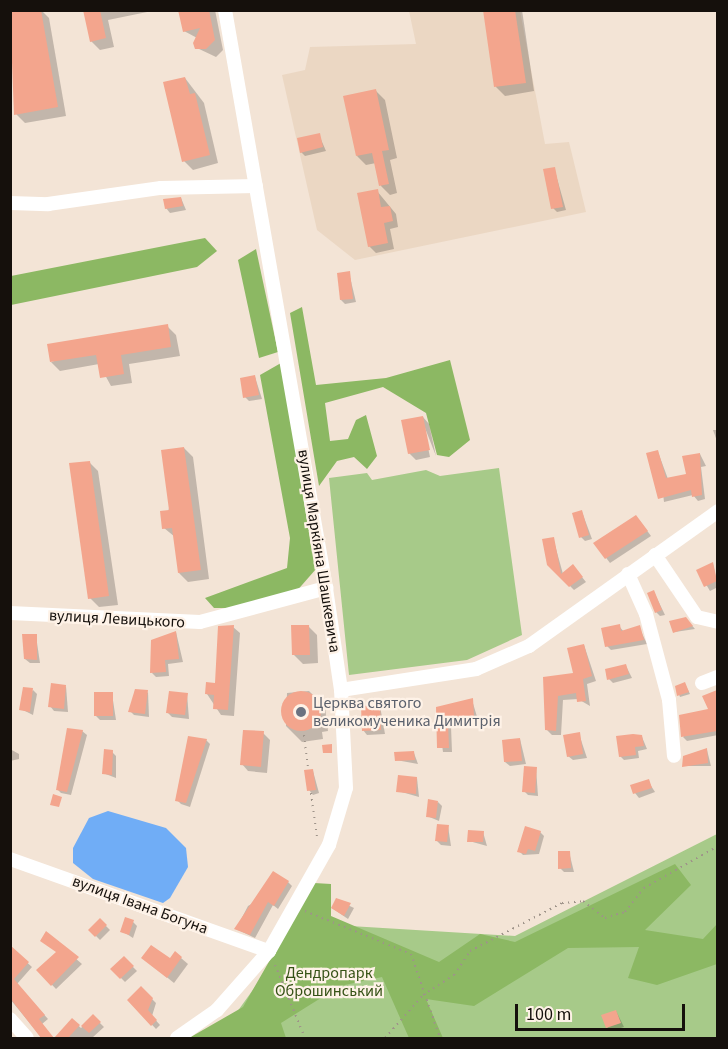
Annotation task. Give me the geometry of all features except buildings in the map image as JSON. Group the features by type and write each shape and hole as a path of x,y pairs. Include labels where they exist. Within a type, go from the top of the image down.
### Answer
{"street":[{"name":"вулиця Маркіяна Шашкевича","path":"177,1038 217,1010 269,951 329,845 346,788 341,690 326,588 225,10"},
{"path":"10,203 48,204 161,188 256,186"},
{"path":"341,690 476,669 529,646 717,511"},
{"path":"655,555 697,617 717,622"},
{"path":"628,574 646,614 669,700 674,756"},
{"name":"вулиця Левицького","path":"10,613 200,622 326,588"},
{"path":"702,683 717,677"},
{"name":"вулиця Івана Богуна","path":"10,859 269,951"},
{"path":"10,1019 27,1038"}],"path":[{"path":"304,735 308,770"},
{"path":"311,793 317,837"},
{"path":"385,1038 423,995 454,975 470,951 562,903 583,901 605,918 625,912 644,888 717,846"},
{"path":"295,905 411,954 423,995 440,1038"},
{"path":"269,951 305,1038"}],"shaded area":[{"path":"409,11 520,11 545,144 569,142 586,212 355,260 317,230 282,75 305,70 310,47 416,44"}],"green space":[{"path":"205,238 217,251 197,267 11,305 11,276"},
{"path":"256,249 278,352 259,358 238,260"},
{"path":"302,307 316,385 386,378 450,360 470,440 449,457 437,455 426,413 383,387 325,403 330,441 348,439 356,420 366,415 377,456 367,469 354,457 337,461 319,486 290,313"},
{"path":"281,363 316,569 295,593 246,608 214,608 205,598 287,568 290,538 260,375"},
{"path":"499,468 522,635 467,660 349,675 329,478 367,473 372,480 426,470 440,476"},
{"name":"Дендропарк Оброшинський","path":"717,834 717,1038 194,1038 237,1012 301,923 515,936"},
{"name":"Дендропарк Оброшинський","path":"675,864 691,885 645,930 703,939 717,924 717,964 657,985 628,978 639,947 568,948 474,1006 426,999 443,1038 409,1038 382,977 340,986 281,1023 286,1038 189,1038 243,1007 314,883 331,884 331,916 439,962 480,934 515,942"}],"water":[{"path":"108,811 166,828 186,848 188,867 170,898 163,903 93,879 73,863 73,848 89,818"}],"place":[{"name":"Церква святого великомученика Димитрія","path":"301,712"}]}
